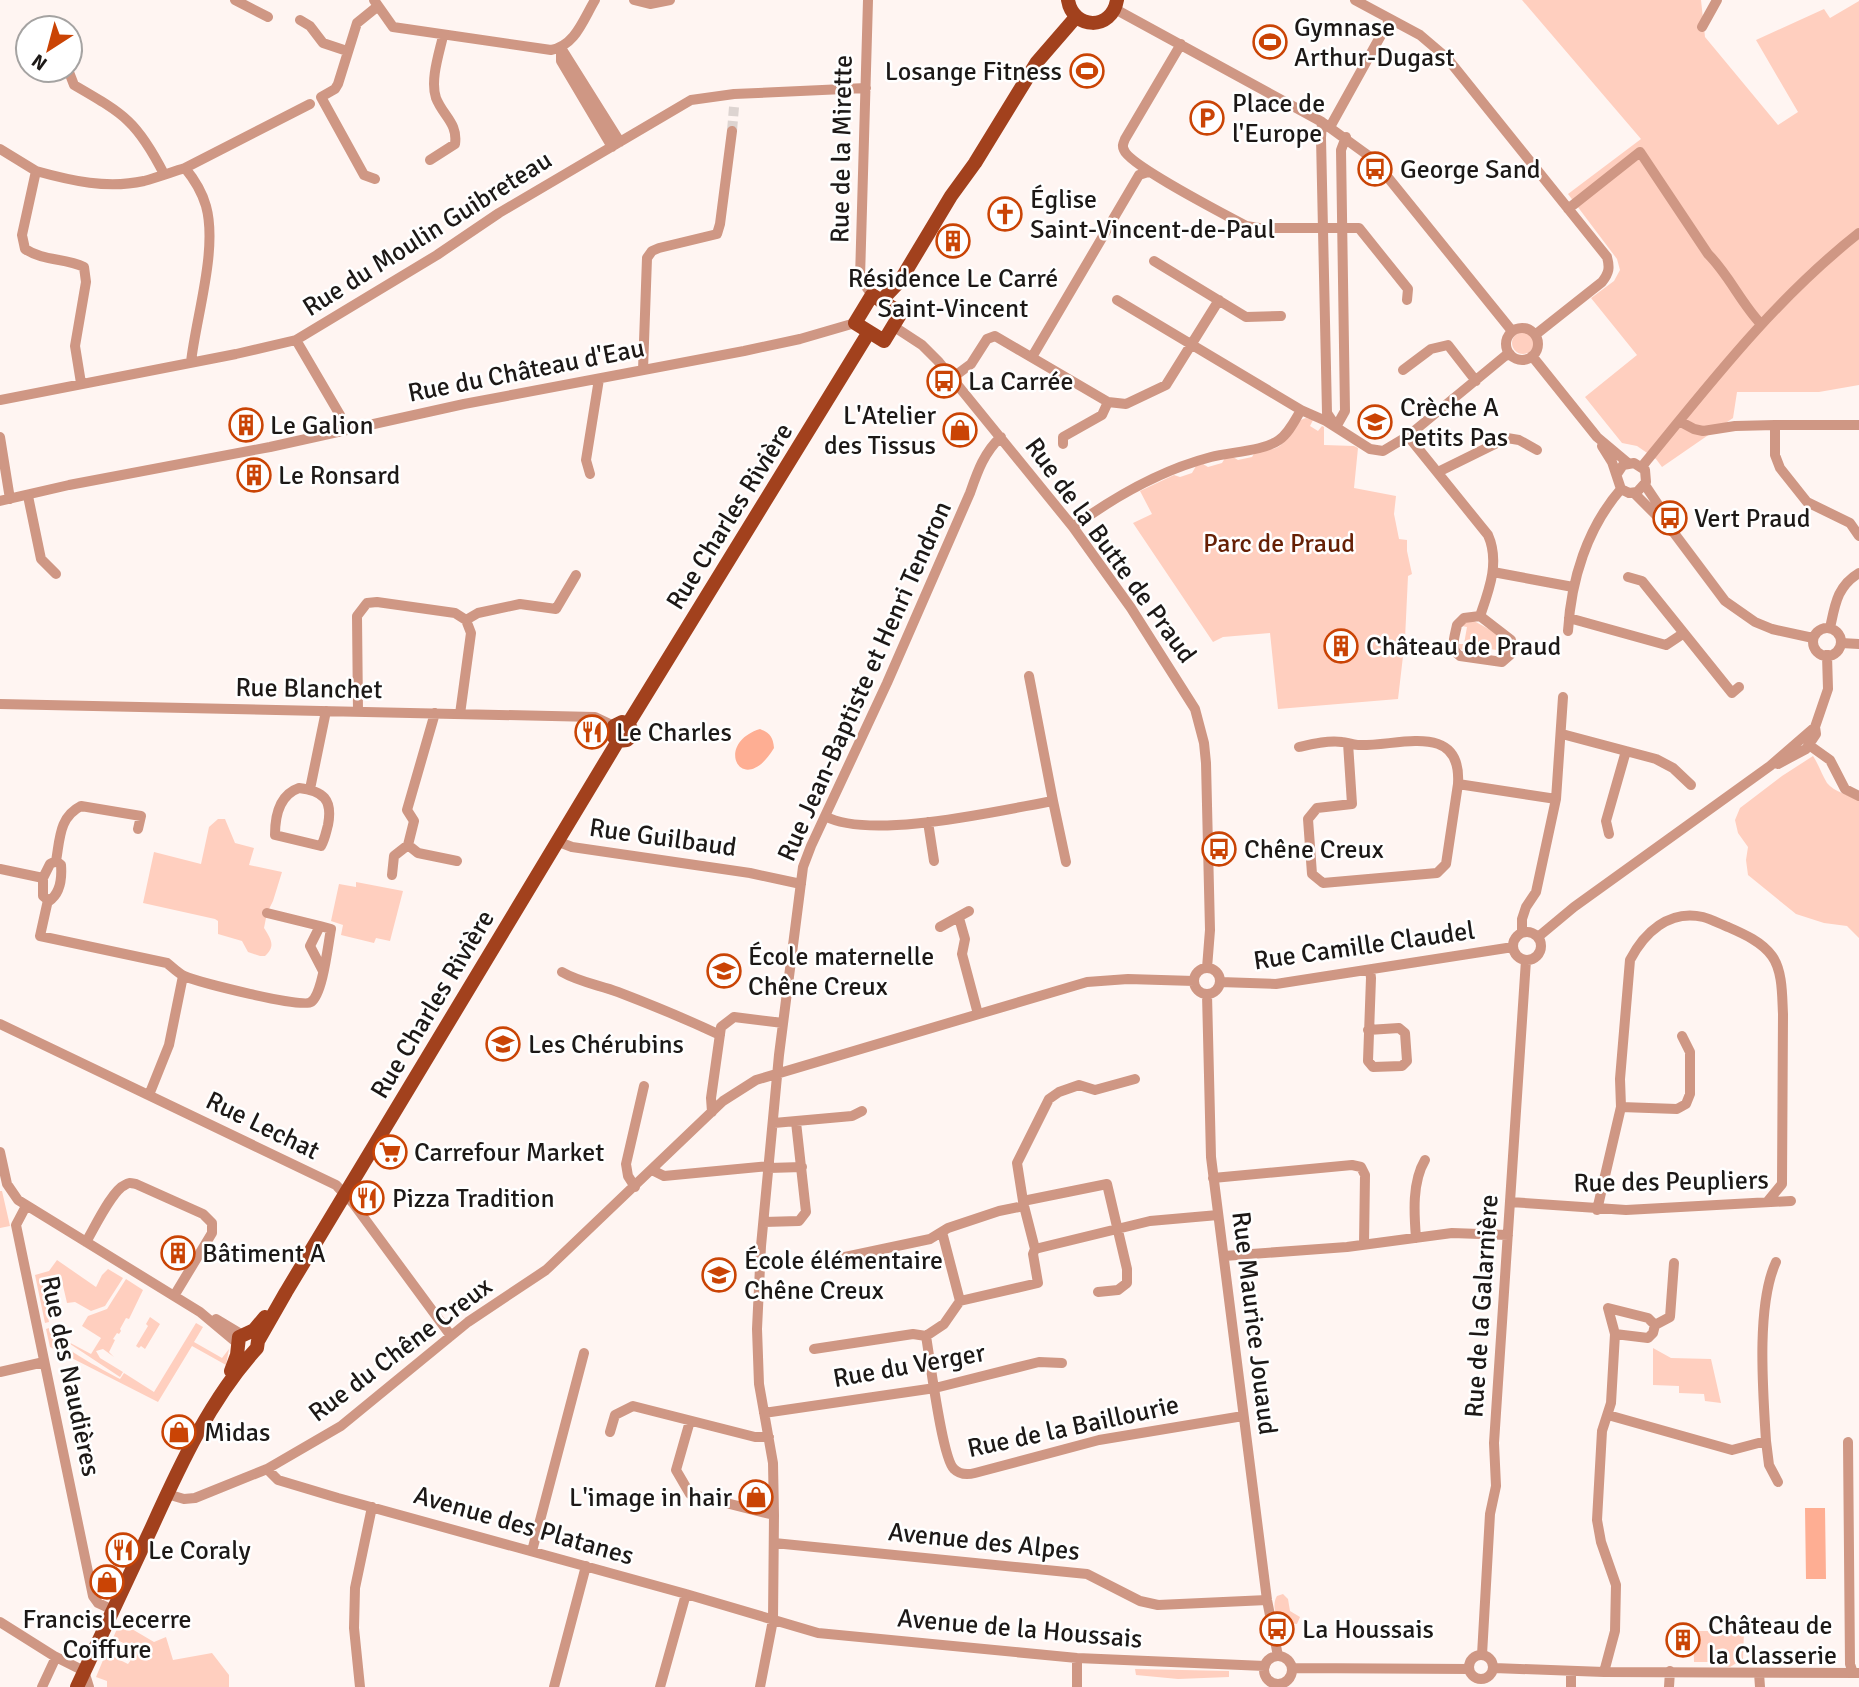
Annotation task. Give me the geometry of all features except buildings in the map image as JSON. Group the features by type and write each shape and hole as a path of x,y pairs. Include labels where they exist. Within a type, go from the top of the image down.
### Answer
{"main road":[{"path":"1068,0 1071,12 1088,23 1101,22 1112,15 1116,4"},
{"path":"882,302 901,313 884,341 855,323 882,302 900,281 951,196 975,163 1043,54 1076,17"},
{"name":"Rue Charles Rivière","path":"77,1687 167,1493 188,1451 229,1382 245,1342 276,1300 286,1292 618,741 630,738 631,730 621,725 869,332"}],"street":[{"path":"235,0 268,16"},
{"path":"375,180 364,175 321,97 335,89 338,84 357,23 376,3 393,27 551,50 561,48 571,41 595,0"},
{"path":"634,0 650,4 670,0"},
{"name":"Rue de la Mirette","path":"868,0 860,278 882,302"},
{"path":"1355,0 1420,35 1447,58 1606,257 1610,267 1602,282 1535,335"},
{"path":"1702,27 1717,0"},
{"path":"1116,4 1181,44 1326,124 1373,159 1512,331"},
{"path":"1336,427 1327,414 1323,229 1326,124 1390,19"},
{"path":"300,20 310,26 323,43 348,51"},
{"path":"430,160 455,144 457,132 436,97 435,76 443,36"},
{"path":"1181,44 1123,143 1126,153 1148,172 1246,226 1359,228 1408,289 1407,300"},
{"path":"561,48 616,144"},
{"path":"74,84 110,105 136,128 164,174"},
{"name":"Rue du Moulin Guibreteau","path":"0,400 296,340 437,255 499,213 691,100 734,94 866,88"},
{"path":"734,94 734,107"},
{"path":"0,149 36,171 78,182 113,184 143,181 185,168 310,104"},
{"path":"643,370 647,258 652,251 659,248 717,234 732,131"},
{"path":"1336,427 1345,411 1341,150 1346,137"},
{"path":"1568,209 1640,152 1708,254 1721,267 1752,316 1761,324"},
{"path":"185,168 206,204 210,224 191,362"},
{"path":"36,171 22,235 25,249 36,256 71,261 84,267 97,266"},
{"path":"1032,356 1139,175 1148,172"},
{"path":"1643,468 1643,464 1761,324 1798,285 1859,233"},
{"path":"1154,261 1246,317 1281,316"},
{"path":"81,383 75,346 86,282 84,267"},
{"path":"1117,300 1301,410 1376,450 1389,450 1510,354"},
{"path":"952,378 971,364 987,339 992,336 1003,339 1108,402 1126,404 1166,385 1219,300"},
{"name":"Rue du Château d'Eau","path":"5,500 464,404 800,339 855,323"},
{"name":"Rue de la Butte de Praud","path":"892,326 922,345 1001,437 1073,527 1184,690 1200,723 1206,763 1210,930 1208,968"},
{"path":"1325,326 1345,326"},
{"path":"1524,328 1535,335 1538,346 1532,356 1520,360 1510,354 1506,344 1512,331 1524,328"},
{"path":"296,340 340,415 343,431"},
{"path":"1403,370 1431,349 1448,345 1476,381"},
{"path":"1532,356 1597,437 1617,474 1621,489 1634,493 1674,533 1725,601 1772,629 1813,638"},
{"path":"590,474 586,460 599,379"},
{"path":"1063,443 1063,437 1101,415 1108,402"},
{"path":"1073,527 1133,488 1172,470 1210,457 1275,442 1284,435 1301,410"},
{"path":"1679,421 1703,431 1735,426 1859,425"},
{"path":"1775,425 1775,455 1780,468 1807,502 1850,523 1859,536"},
{"path":"1408,436 1488,535 1492,547 1493,572 1480,616"},
{"path":"0,437 5,500"},
{"name":"Rue Jean-Baptiste et Henri Tendron","path":"760,1687 773,1620 774,1463 759,1384 757,1329 783,1023 801,884 808,853 887,683 978,471 988,451 1001,437"},
{"path":"1597,437 1628,463 1643,468 1647,475 1645,485 1634,493"},
{"path":"1438,472 1507,438 1519,440 1537,450"},
{"path":"1617,474 1621,467 1628,463"},
{"path":"1645,485 1668,519 1674,533"},
{"path":"1568,631 1573,587 1589,541 1621,489"},
{"path":"28,496 41,559 56,574"},
{"path":"1493,572 1573,587"},
{"path":"1830,628 1838,593 1845,583 1859,573"},
{"path":"466,620 478,613 520,604 556,609 576,575"},
{"path":"1628,577 1642,581 1732,693 1739,687"},
{"path":"358,712 357,616 367,603 377,602 455,613 466,620 471,633 460,714"},
{"path":"1480,616 1511,640 1510,654 1503,662 1456,653 1453,646 1457,625 1464,618 1480,616"},
{"path":"1569,618 1666,645 1684,633"},
{"path":"1830,628 1838,634 1840,643 1836,652 1820,654 1815,650 1813,638 1818,631 1830,628"},
{"path":"1840,643 1859,644"},
{"path":"1770,766 1792,757 1809,745 1816,734 1815,727 1828,689 1828,655"},
{"path":"1029,676 1066,862"},
{"path":"1522,933 1522,919 1536,892 1556,799 1563,697"},
{"name":"Rue Blanchet","path":"0,704 596,717 621,725"},
{"path":"310,789 326,711"},
{"path":"392,875 394,856 408,845 414,821 407,810 435,713"},
{"path":"1538,937 1574,907 1770,766 1815,727"},
{"path":"1562,734 1666,764 1680,773 1691,785"},
{"path":"1299,747 1340,741 1348,743 1356,745 1428,741 1440,744 1455,759 1458,774 1443,870 1437,873 1323,883 1312,874 1308,819 1317,808 1352,804 1348,743"},
{"path":"1809,745 1830,760 1845,789 1859,796"},
{"path":"1609,834 1606,821 1626,751"},
{"path":"1458,785 1556,799"},
{"path":"299,788 310,789 319,792 328,802 331,811 321,846 275,835 284,797 299,788"},
{"path":"825,816 839,822 884,825 928,822 1053,801"},
{"path":"138,830 141,816 82,806 66,817 55,861 50,864 43,878 42,890 48,900 40,936 167,963 183,976 287,1003 304,1004 313,1001 323,971 331,929 267,913"},
{"path":"928,822 933,861"},
{"name":"Rue Guilbaud","path":"559,842 572,847 750,873 801,884"},
{"path":"408,845 418,853 457,861"},
{"path":"48,900 54,897 61,881 61,865 55,861"},
{"path":"0,869 43,878"},
{"path":"940,927 964,915 965,939 962,954 978,1013"},
{"path":"1597,1210 1621,1107 1620,1080 1630,960 1652,929 1677,917 1701,916 1755,940 1773,957 1782,988 1782,1184 1768,1200"},
{"path":"320,926 310,946 323,971"},
{"path":"1522,933 1531,933 1538,937 1541,944 1534,958 1526,960 1517,955 1513,947 1515,939 1522,933"},
{"name":"Rue Camille Claudel","path":"1220,982 1276,984 1513,947"},
{"name":"Rue de la Galarnière","path":"1482,1655 1490,1514 1496,1486 1494,1443 1526,960"},
{"path":"1208,968 1217,974 1220,982 1215,991 1208,994 1198,990 1194,981 1198,971 1208,968"},
{"path":"1368,1030 1399,1028 1405,1033 1407,1061 1402,1066 1373,1067 1368,1061 1368,1030 1370,970"},
{"path":"562,972 577,981 593,983 620,993 720,1035"},
{"path":"149,1096 169,1045 183,976"},
{"name":"Rue du Chêne Creux","path":"167,1493 184,1499 195,1498 267,1469 341,1426 451,1336 546,1270 739,1089 779,1072 837,1058 1087,982 1128,979 1194,981"},
{"name":"Rue Maurice Jouaud","path":"1208,994 1213,1178 1267,1600 1278,1656"},
{"path":"712,1112 711,1098 721,1027 731,1018 783,1023"},
{"name":"Rue Lechat","path":"0,1024 336,1185 451,1336"},
{"path":"1621,1107 1677,1109 1686,1104 1690,1094 1690,1052 1682,1036"},
{"path":"814,1349 913,1334 926,1336 944,1324 960,1301 1038,1283 1033,1254 1035,1249 1017,1163 1049,1099 1059,1092 1079,1085 1095,1090 1135,1079"},
{"path":"635,1187 628,1176 626,1164 644,1086"},
{"path":"774,1123 852,1116 862,1111"},
{"path":"764,1222 799,1221 806,1212 796,1122"},
{"path":"0,1152 9,1190 26,1206 204,1315 209,1315 245,1342"},
{"path":"1416,1238 1418,1172 1425,1160"},
{"path":"1213,1178 1352,1165 1361,1167 1366,1175 1364,1245"},
{"path":"652,1170 664,1176 769,1167 802,1167"},
{"path":"86,1242 113,1197 121,1186 128,1183 136,1184 203,1214 212,1223 212,1233 174,1296"},
{"path":"845,1257 930,1238 1024,1203 1108,1184 1127,1269 1127,1283 1118,1290 1098,1292"},
{"name":"Rue des Peupliers","path":"1510,1202 1626,1210 1791,1200"},
{"name":"Rue des Naudières","path":"26,1206 16,1225 93,1596 113,1610"},
{"path":"1035,1249 1150,1221 1218,1215"},
{"path":"942,1232 960,1301"},
{"path":"1224,1256 1364,1245 1452,1233 1508,1235"},
{"path":"1776,1262 1769,1278 1764,1334 1766,1441 1769,1465 1778,1482"},
{"path":"1654,1325 1670,1317 1674,1263"},
{"path":"1604,1672 1615,1631 1616,1585 1597,1528 1602,1431 1611,1403 1615,1334 1608,1308 1648,1318 1654,1325 1654,1332 1648,1338 1615,1334"},
{"path":"926,1336 935,1388"},
{"path":"532,1551 584,1353"},
{"path":"0,1372 44,1362"},
{"name":"Rue du Verger","path":"764,1413 935,1388 1039,1362 1062,1363"},
{"name":"Rue de la Baillourie","path":"935,1388 948,1460 954,1469 964,1474 1098,1440 1243,1416"},
{"path":"610,1432 615,1415 633,1406 755,1437 769,1437"},
{"path":"1608,1415 1732,1450 1766,1441"},
{"path":"690,1420 676,1471 690,1494 774,1516"},
{"path":"1848,1442 1850,1664 1856,1673"},
{"name":"Avenue des Platanes","path":"267,1469 278,1480 773,1620"},
{"path":"360,1687 354,1628 355,1588 372,1507"},
{"name":"Avenue des Alpes","path":"774,1542 1087,1574 1140,1601 1158,1605 1267,1600"},
{"path":"554,1687 586,1566"},
{"path":"660,1687 686,1594"},
{"name":"Avenue de la Houssais","path":"773,1620 818,1633 1077,1658 1265,1667"},
{"path":"0,1622 84,1671 89,1687"},
{"path":"1482,1655 1490,1658 1494,1668 1490,1676 1481,1683 1469,1669 1473,1658 1482,1655"},
{"path":"1278,1656 1286,1659 1292,1668 1288,1679 1280,1685 1269,1680 1265,1672 1269,1660 1278,1656"},
{"path":"42,1687 56,1657"},
{"path":"1077,1658 1077,1687"},
{"path":"1292,1668 1469,1669"},
{"path":"1494,1668 1604,1672 1856,1673"},
{"path":"1571,1671 1571,1687"},
{"path":"1669,1687 1670,1671"},
{"path":"1759,1673 1760,1687"}],"green space":[{"path":"1522,0 1701,0 1705,37 1778,125 1798,112 1756,40 1824,9 1830,18 1859,1 1859,385 1819,392 1737,392 1733,418 1662,467 1656,459 1637,446 1622,443 1585,397 1637,355 1591,298 1614,281 1620,270 1617,259 1568,194 1641,139"},
{"path":"1523,332 1533,339 1534,343 1527,353 1523,354 1513,347 1512,343 1519,333"},
{"name":"Parc de Praud","path":"1306,418 1313,420 1310,426 1318,431 1324,427 1324,445 1358,448 1354,488 1396,496 1394,514 1399,539 1407,540 1412,574 1408,576 1405,639 1398,699 1278,709 1270,633 1223,637 1213,642 1133,523 1152,514 1140,491 1174,475 1180,477 1192,473 1196,466 1203,464 1208,467 1222,463 1225,458 1233,457 1238,460 1252,457 1255,452 1278,447 1298,423"},
{"path":"1474,621 1507,639 1505,657 1496,657 1497,650 1480,648 1479,655 1460,649 1458,644 1464,644 1467,627 1462,626 1464,622"},
{"path":"1813,756 1830,786 1859,800 1859,938 1847,926 1824,923 1796,914 1748,875 1748,847 1738,833 1735,820 1740,808"},
{"path":"218,819 225,819 235,843 254,848 249,865 282,872 267,913 264,928 271,946 265,956 248,952 242,941 218,934 218,921 215,919 143,903 154,852 201,864 209,827"},
{"path":"356,882 403,891 390,941 376,938 374,943 341,935 343,925 331,921 339,884 356,887"},
{"path":"0,1191 10,1226 0,1228"},
{"path":"57,1260 96,1287 108,1269 123,1278 105,1306 91,1311 75,1302 67,1303 61,1277 42,1281 49,1322 45,1323 35,1275 49,1271"},
{"path":"126,1279 143,1290 129,1319 126,1318 121,1331 113,1339 115,1340 109,1352 114,1357 103,1349 96,1351 100,1358 123,1372 120,1377 61,1338 91,1354 101,1338 82,1326 88,1316 107,1309"},
{"path":"150,1317 160,1324 145,1349 141,1346 139,1348 136,1346 148,1326 146,1324"},
{"path":"196,1323 203,1327 194,1342 222,1358 229,1349 226,1365 192,1346 158,1402 50,1347 46,1329 49,1328 60,1342 92,1363 120,1379 124,1373 154,1392"},
{"path":"1653,1348 1671,1358 1711,1359 1721,1403 1705,1401 1704,1394 1679,1393 1679,1386 1653,1385"},
{"path":"1283,1594 1288,1599 1290,1611 1300,1617 1297,1624 1280,1622 1277,1616 1275,1599"},
{"path":"120,1622 154,1642 166,1637 173,1660 212,1653 229,1675 229,1687 107,1687 107,1681 96,1677 106,1653 128,1664 138,1650 113,1638"},
{"path":"1693,1631 1744,1631 1743,1659 1730,1667 1721,1662 1694,1662"},
{"path":"1135,1669 1229,1671 1229,1677 1178,1679 1136,1675"}],"shaded area":[{"path":"760,729 770,736 774,748 763,763 752,769 743,769 737,764 735,755 738,746 746,736"},
{"path":"1805,1508 1825,1508 1826,1579 1806,1579"}],"tunnel":[{"path":"732,131 734,107"}],"place":[{"name":"Gymnase Arthur-Dugast","path":"1270,42"},
{"name":"Losange Fitness","path":"1087,71"},
{"name":"Place de l'Europe","path":"1207,118"},
{"name":"George Sand","path":"1375,169"},
{"name":"Église Saint-Vincent-de-Paul","path":"1005,214"},
{"name":"Résidence Le Carré Saint-Vincent","path":"953,241"},
{"name":"La Carrée","path":"944,381"},
{"name":"Crèche A Petits Pas","path":"1375,422"},
{"name":"Le Galion","path":"246,425"},
{"name":"L'Atelier des Tissus","path":"960,430"},
{"name":"Le Ronsard","path":"254,475"},
{"name":"Vert Praud","path":"1670,518"},
{"name":"Château de Praud","path":"1341,646"},
{"name":"Le Charles","path":"592,732"},
{"name":"Chêne Creux","path":"1219,849"},
{"name":"École maternelle Chêne Creux","path":"724,971"},
{"name":"Les Chérubins","path":"503,1044"},
{"name":"Carrefour Market","path":"390,1152"},
{"name":"Pizza Tradition","path":"367,1198"},
{"name":"Bâtiment A","path":"178,1253"},
{"name":"École élémentaire Chêne Creux","path":"719,1275"},
{"name":"Midas","path":"179,1432"},
{"name":"L'image in hair","path":"756,1497"},
{"name":"Le Coraly","path":"123,1550"},
{"name":"Francis Lecerre Coiffure","path":"107,1582"},
{"name":"La Houssais","path":"1277,1629"},
{"name":"Château de la Classerie","path":"1683,1640"}]}
